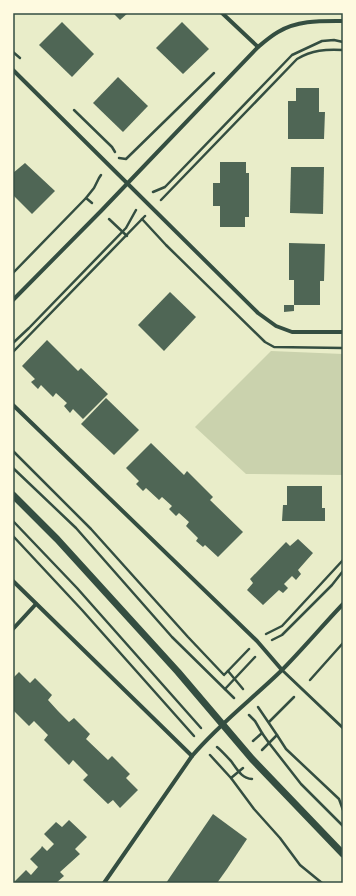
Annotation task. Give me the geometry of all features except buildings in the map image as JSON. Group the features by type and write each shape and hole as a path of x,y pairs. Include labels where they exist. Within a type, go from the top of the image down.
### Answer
{"street":[{"path":"222,13 258,47"},
{"path":"13,300 258,47 278,32 294,25 309,22 343,21"},
{"path":"13,70 258,313 276,326 292,332 343,332"},
{"path":"13,405 257,641 282,670"},
{"path":"13,495 58,540 178,672 245,748 252,759 343,854"},
{"path":"13,581 192,756"},
{"path":"13,629 36,604"},
{"path":"104,883 192,756 202,744 282,670 343,604"}],"lane":[{"path":"282,670 343,728"}],"path":[{"path":"13,343 126,228 136,210 144,200 155,190 165,187 292,55 322,41 334,40 343,42"},
{"path":"13,352 297,58 304,54 318,50 343,50"},
{"path":"13,273 86,198"},
{"path":"13,451 91,529 224,675 257,641 270,631 282,626 343,560"},
{"path":"13,468 76,528 172,637 255,721 268,743 301,784 343,826"},
{"path":"13,521 77,588 231,762 238,772 247,778 272,780"},
{"path":"13,536 202,744 231,778 254,809 280,838 300,865 322,883"},
{"path":"225,690 262,648 282,635 332,585 343,571"},
{"path":"228,671 262,712 286,749 339,799 343,810"},
{"path":"231,762 262,733"},
{"path":"231,778 277,735"}],"green space":[{"path":"271,351 343,354 343,475 246,474 195,427"}]}
